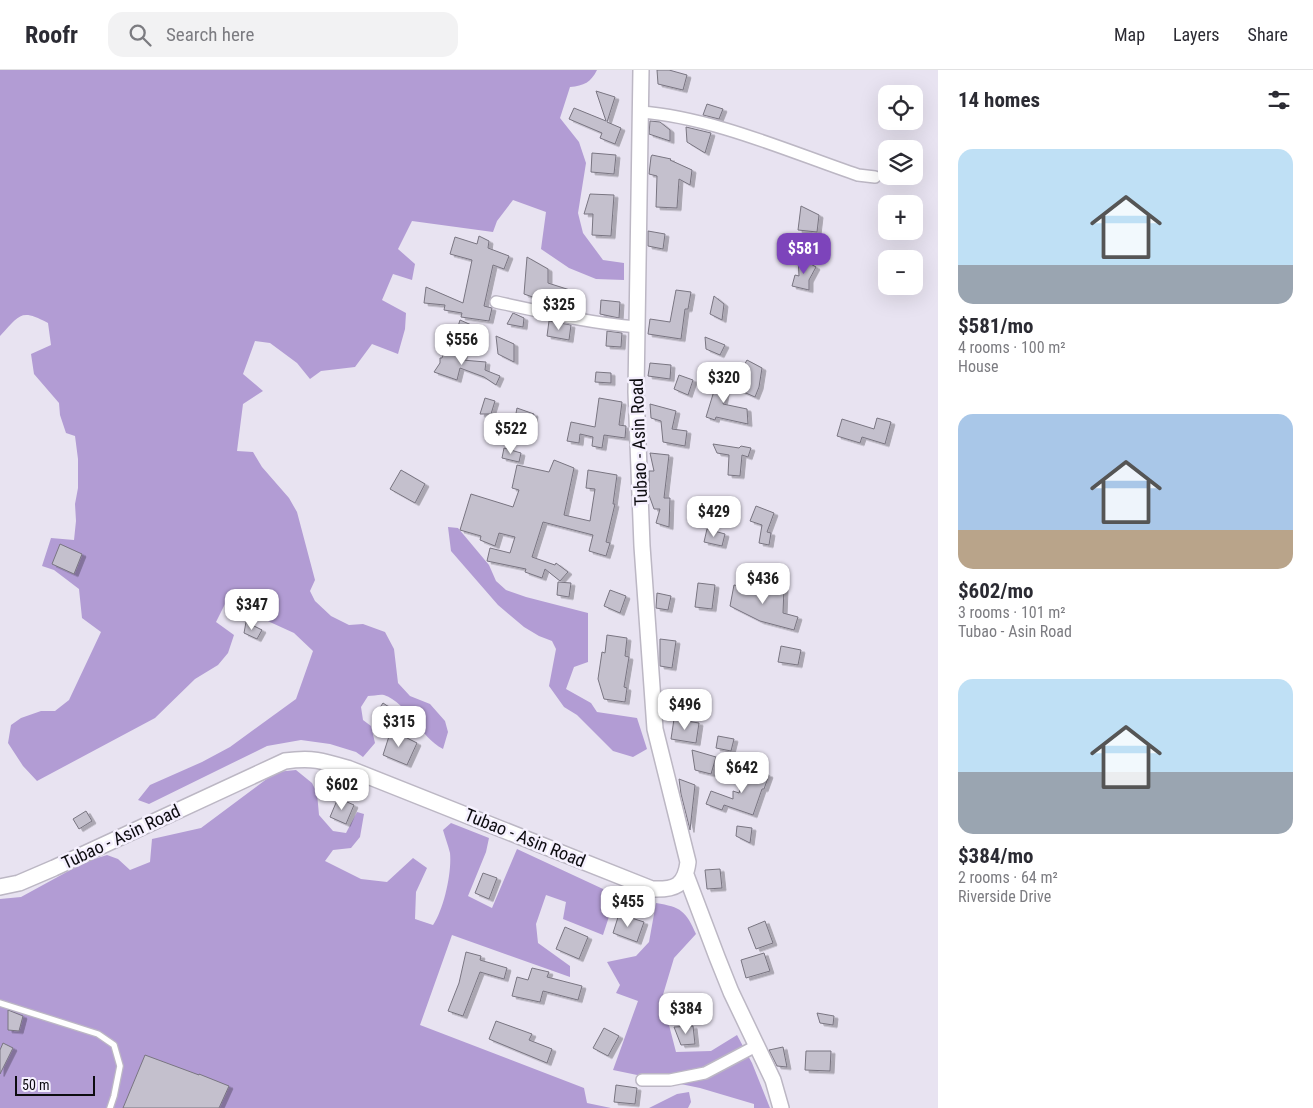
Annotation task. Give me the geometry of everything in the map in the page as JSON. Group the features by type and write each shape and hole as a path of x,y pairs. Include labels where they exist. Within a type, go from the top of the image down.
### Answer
{"main road":[{"name":"Tubao - Asin Road","path":"0,887 20,883 54,868 285,761 305,758 326,761 350,769 652,889 667,889 679,884 686,875 688,862 655,729 642,546 636,392 641,70"},
{"path":"686,875 716,957 773,1080 781,1108"}],"street":[{"path":"640,112 663,113 741,134 858,175 875,177"},
{"path":"496,302 598,323 637,327"},
{"path":"642,1080 670,1080 705,1073 756,1046"}],"lane":[{"path":"0,1003 98,1034 114,1045 120,1066 110,1108"}],"shaded area":[{"path":"0,70 597,70 586,83 570,87 560,118 579,142 586,163 578,213 583,233 603,260 624,263 624,280 596,279 569,268 541,249 546,212 513,200 497,221 493,232 412,221 398,249 415,264 412,280 393,274 382,300 406,313 405,329 398,354 372,344 355,367 321,371 310,379 297,363 270,343 255,341 243,374 263,391 243,404 237,451 253,452 262,467 289,498 297,512 315,580 310,591 315,601 331,616 349,625 363,624 385,632 394,649 398,683 410,696 430,704 445,721 448,732 443,749 427,737 407,712 392,699 384,695 368,696 361,707 363,720 371,726 375,743 363,757 356,752 330,744 301,740 267,746 149,804 138,800 150,785 202,762 230,747 296,699 313,651 294,633 226,602 216,622 234,635 228,653 218,665 195,679 155,718 37,781 23,766 8,743 11,725 21,718 41,711 55,711 69,700 101,632 82,618 79,589 54,570 42,566 51,538 74,540 75,504 78,488 78,459 75,436 66,433 60,415 59,403 34,374 31,354 51,345 48,323 32,316 21,316 0,336"},
{"path":"448,527 458,528 489,565 496,581 506,590 588,613 588,662 574,667 566,689 591,703 597,712 637,718 647,749 633,757 613,751 577,715 564,707 549,686 556,649 552,641 524,627 498,605 451,551"},
{"path":"296,770 312,783 317,793 319,815 333,831 346,833 357,812 364,814 360,837 351,848 333,850 325,861 361,879 387,882 413,858 427,868 416,892 415,919 433,925 441,910 450,870 450,853 443,830 451,823 489,838 486,852 468,896 492,908 517,849 616,895 603,935 563,919 566,902 546,895 536,924 538,943 570,966 570,977 452,935 420,1025 584,1088 587,1103 611,1108 0,1108 0,899 21,897 85,862 107,855 118,859 130,870 150,862 152,839 201,828 276,772"},
{"path":"656,903 671,906 682,911 696,934 674,958 662,998 676,1052 711,1051 737,1035 752,1063 770,1108 754,1108 754,1104 700,1088 613,1070 638,1001 616,993 620,985 607,962 636,956 649,942"},
{"path":"689,1092 691,1102 688,1108 649,1108 677,1094"}],"building":[{"path":"657,70 669,70 687,75 683,90 658,84"},
{"path":"596,91 615,97 607,122 621,128 615,144 600,138 602,133 569,119 574,108 606,121"},
{"path":"707,104 723,109 719,119 703,115"},
{"path":"650,121 660,122 670,130 670,141 649,134"},
{"path":"686,127 711,133 705,153 687,142"},
{"path":"592,153 616,155 614,174 591,172"},
{"path":"652,155 671,159 692,170 690,185 679,179 677,208 656,207 657,176 649,174"},
{"path":"590,194 614,195 611,236 592,235 593,214 584,214"},
{"path":"801,206 819,215 817,232 798,230"},
{"path":"648,231 665,234 663,249 648,246"},
{"path":"479,236 489,241 488,248 509,256 504,269 493,265 484,306 492,308 489,321 461,317 462,313 444,310 445,305 424,303 426,287 463,303 472,260 450,254 455,237 477,244"},
{"path":"527,257 548,269 548,283 573,291 573,306 547,298 547,302 524,294"},
{"path":"798,257 816,267 809,280 809,290 792,286 795,275 799,276"},
{"path":"676,290 691,292 688,309 685,309 681,339 648,334 650,319 670,322"},
{"path":"714,296 724,304 722,320 710,314"},
{"path":"601,300 620,302 619,318 600,314"},
{"path":"513,313 524,318 523,327 507,324"},
{"path":"460,320 476,327 475,337 456,333"},
{"path":"549,321 571,325 569,340 547,336"},
{"path":"607,331 622,333 621,347 606,346"},
{"path":"496,336 514,344 514,362 498,354"},
{"path":"705,337 725,345 720,355 706,349"},
{"path":"445,347 464,352 462,360 486,362 485,370 500,376 496,385 484,377 460,368 457,380 434,372 440,363"},
{"path":"747,360 762,368 759,387 755,397 739,390 738,376"},
{"path":"650,363 671,365 670,379 648,376"},
{"path":"596,372 611,373 611,383 595,382"},
{"path":"679,375 693,380 688,395 674,389"},
{"path":"712,375 727,382 723,404 747,409 748,424 716,417 715,420 706,417 714,391 706,387"},
{"path":"485,398 495,401 491,414 480,414"},
{"path":"599,398 622,402 619,425 626,426 625,438 604,435 602,448 592,446 593,437 580,434 579,443 567,441 571,422 595,427"},
{"path":"650,404 676,411 672,429 687,431 685,446 663,442 661,421 651,418"},
{"path":"517,408 534,414 532,427 514,424"},
{"path":"877,418 891,422 885,444 862,437 860,443 837,436 842,419 874,429"},
{"path":"713,444 751,448 748,457 742,455 740,476 728,475 729,455 717,453"},
{"path":"504,448 521,453 519,462 502,458"},
{"path":"650,453 669,455 664,498 670,498 669,527 656,523 660,509 654,509 649,495 649,471 654,471"},
{"path":"554,460 574,468 564,515 590,521 595,489 586,488 588,470 617,475 613,504 615,504 606,542 610,543 606,556 589,551 593,535 543,522 532,557 555,565 556,563 568,572 560,581 545,569 542,578 525,572 526,569 487,561 490,548 510,553 515,537 499,533 495,546 480,540 481,536 460,530 471,494 513,507 519,490 512,488 517,465 549,472"},
{"path":"401,470 425,484 415,503 390,489"},
{"path":"756,506 774,513 767,532 771,533 769,545 759,543 762,525 750,521"},
{"path":"707,529 725,534 722,546 704,542"},
{"path":"60,544 82,554 74,574 52,564"},
{"path":"558,582 571,583 569,597 557,595"},
{"path":"766,582 784,588 783,613 798,617 794,630 760,621 730,606 734,585 765,591"},
{"path":"698,583 715,585 712,609 695,607"},
{"path":"610,590 626,596 620,613 604,606"},
{"path":"657,593 671,596 668,610 656,608"},
{"path":"246,622 262,630 257,639 244,633"},
{"path":"607,635 627,638 625,656 629,657 624,687 627,688 625,702 604,699 598,679 602,652 605,653"},
{"path":"660,639 676,641 672,668 660,666"},
{"path":"781,646 801,650 798,665 778,662"},
{"path":"383,703 401,715 391,730 373,718"},
{"path":"674,719 699,723 696,743 671,739"},
{"path":"391,730 417,743 407,765 383,755"},
{"path":"718,736 734,739 731,751 716,748"},
{"path":"692,750 716,757 711,774 695,770"},
{"path":"747,768 769,775 753,815 724,805 722,810 706,804 711,791 733,799 733,791 739,793"},
{"path":"679,779 695,785 690,830 681,794"},
{"path":"338,798 354,805 346,824 330,817"},
{"path":"86,811 92,821 79,829 73,819"},
{"path":"737,826 752,828 750,843 736,836"},
{"path":"720,869 722,888 707,889 705,870"},
{"path":"483,873 497,878 489,899 475,893"},
{"path":"619,914 644,922 637,942 613,933"},
{"path":"765,921 773,943 756,949 748,928"},
{"path":"565,927 588,937 579,959 556,949"},
{"path":"466,952 481,956 480,960 507,968 504,979 480,972 463,1016 448,1011 459,983"},
{"path":"764,953 770,971 746,978 741,960"},
{"path":"532,968 549,972 547,977 582,986 578,1000 543,991 540,1002 512,996 517,977 528,980"},
{"path":"8,1010 23,1016 19,1031 8,1030"},
{"path":"817,1013 834,1016 833,1025 820,1023"},
{"path":"496,1021 532,1034 529,1040 552,1049 547,1063 489,1039"},
{"path":"693,1026 695,1044 681,1045 674,1027"},
{"path":"604,1028 619,1036 608,1056 593,1048"},
{"path":"3,1043 13,1048 0,1074 0,1050"},
{"path":"783,1047 787,1067 777,1066 769,1050"},
{"path":"806,1051 831,1051 830,1071 805,1070"},
{"path":"145,1055 229,1086 219,1108 123,1108"},
{"path":"616,1085 637,1088 635,1104 614,1102"}]}
